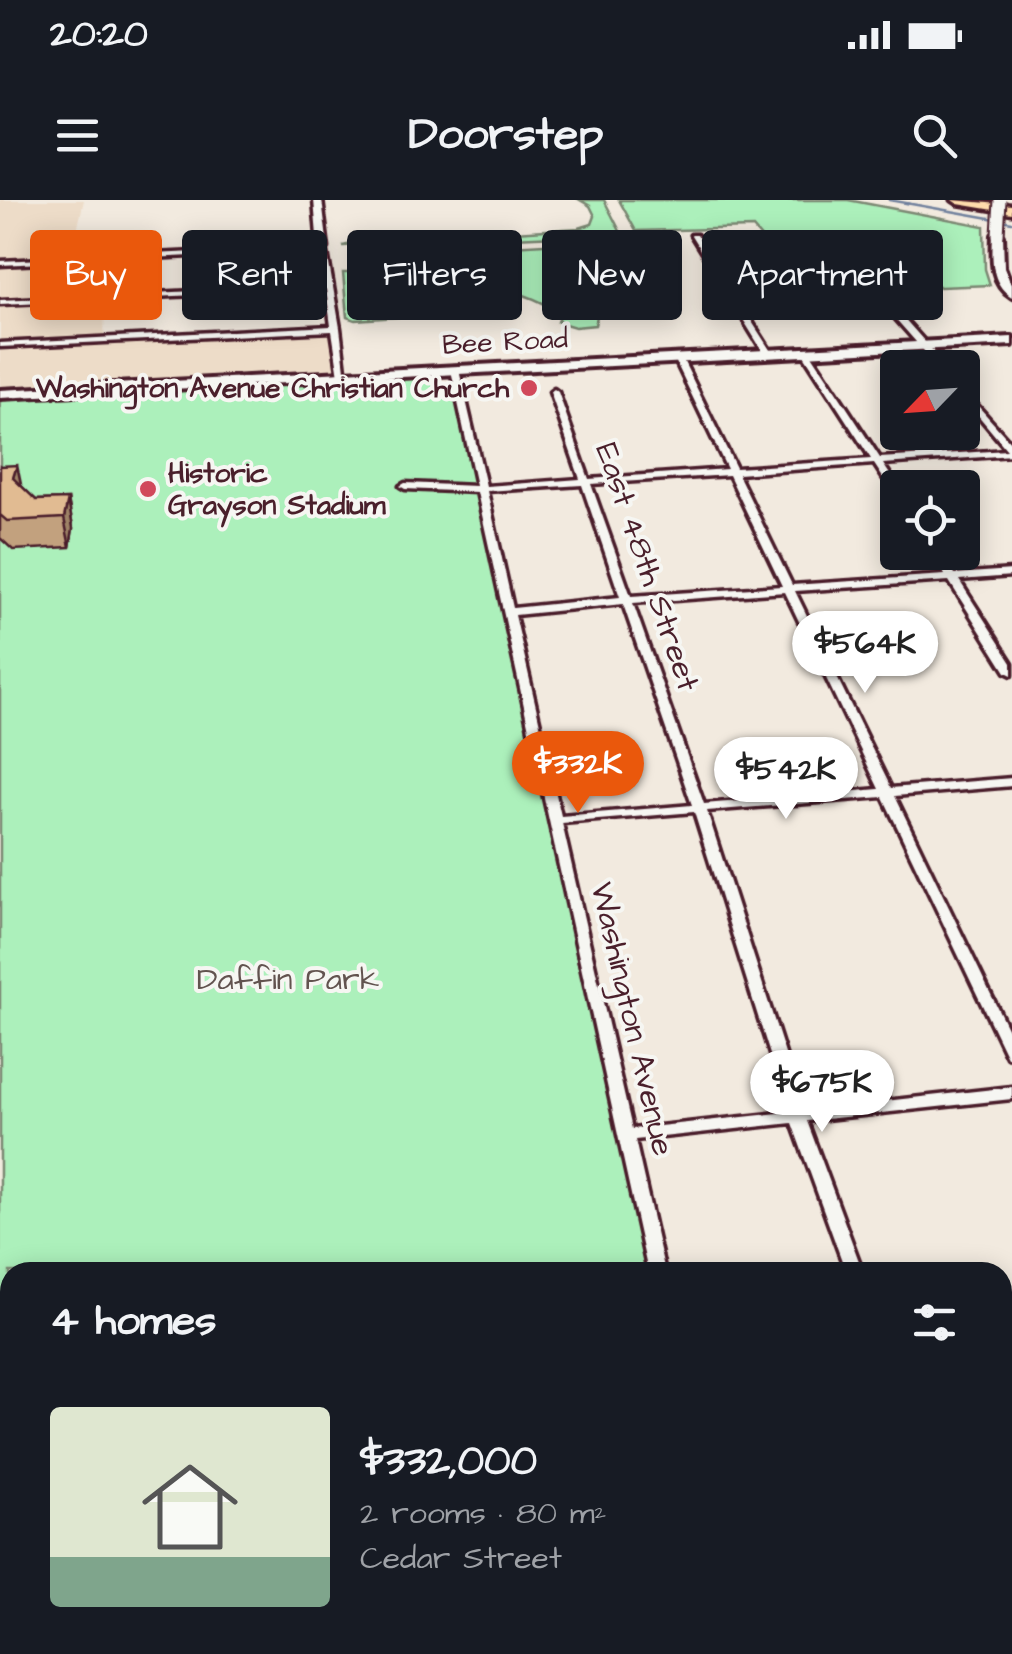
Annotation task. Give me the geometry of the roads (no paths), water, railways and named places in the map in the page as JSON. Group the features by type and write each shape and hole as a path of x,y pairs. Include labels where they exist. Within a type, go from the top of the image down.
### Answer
{"highway":[{"path":"958,200 1012,206"},
{"path":"992,200 1012,206"}],"main road":[{"path":"1000,200 998,272 1000,282 1012,294"},
{"name":"Bee Road","path":"0,394 1012,341"}],"street":[{"path":"318,200 321,230"},
{"path":"694,236 702,249"},
{"path":"0,263 182,255"},
{"path":"327,273 343,376"},
{"path":"0,302 329,286"},
{"path":"747,320 768,353"},
{"path":"903,320 929,350"},
{"path":"0,345 336,328"},
{"path":"806,352 882,470"},
{"path":"678,358 1012,1053"},
{"name":"Washington Avenue","path":"454,370 654,1262"},
{"name":"East 48th Street","path":"554,392 699,807 797,1114 851,1262"},
{"path":"980,412 1012,451"},
{"path":"405,486 481,488 1012,451"},
{"path":"948,570 1012,672"},
{"path":"510,612 626,600 1012,574"},
{"path":"556,820 1012,782"},
{"path":"628,1135 1012,1093"}],"waterway":[{"path":"889,200 1012,222"}],"place":[{"name":"Washington Avenue Christian Church","path":"529,388"},
{"name":"Historic Grayson Stadium","path":"148,489"}],"park label":[{"name":"Daffin Park","path":"288,979"}]}
